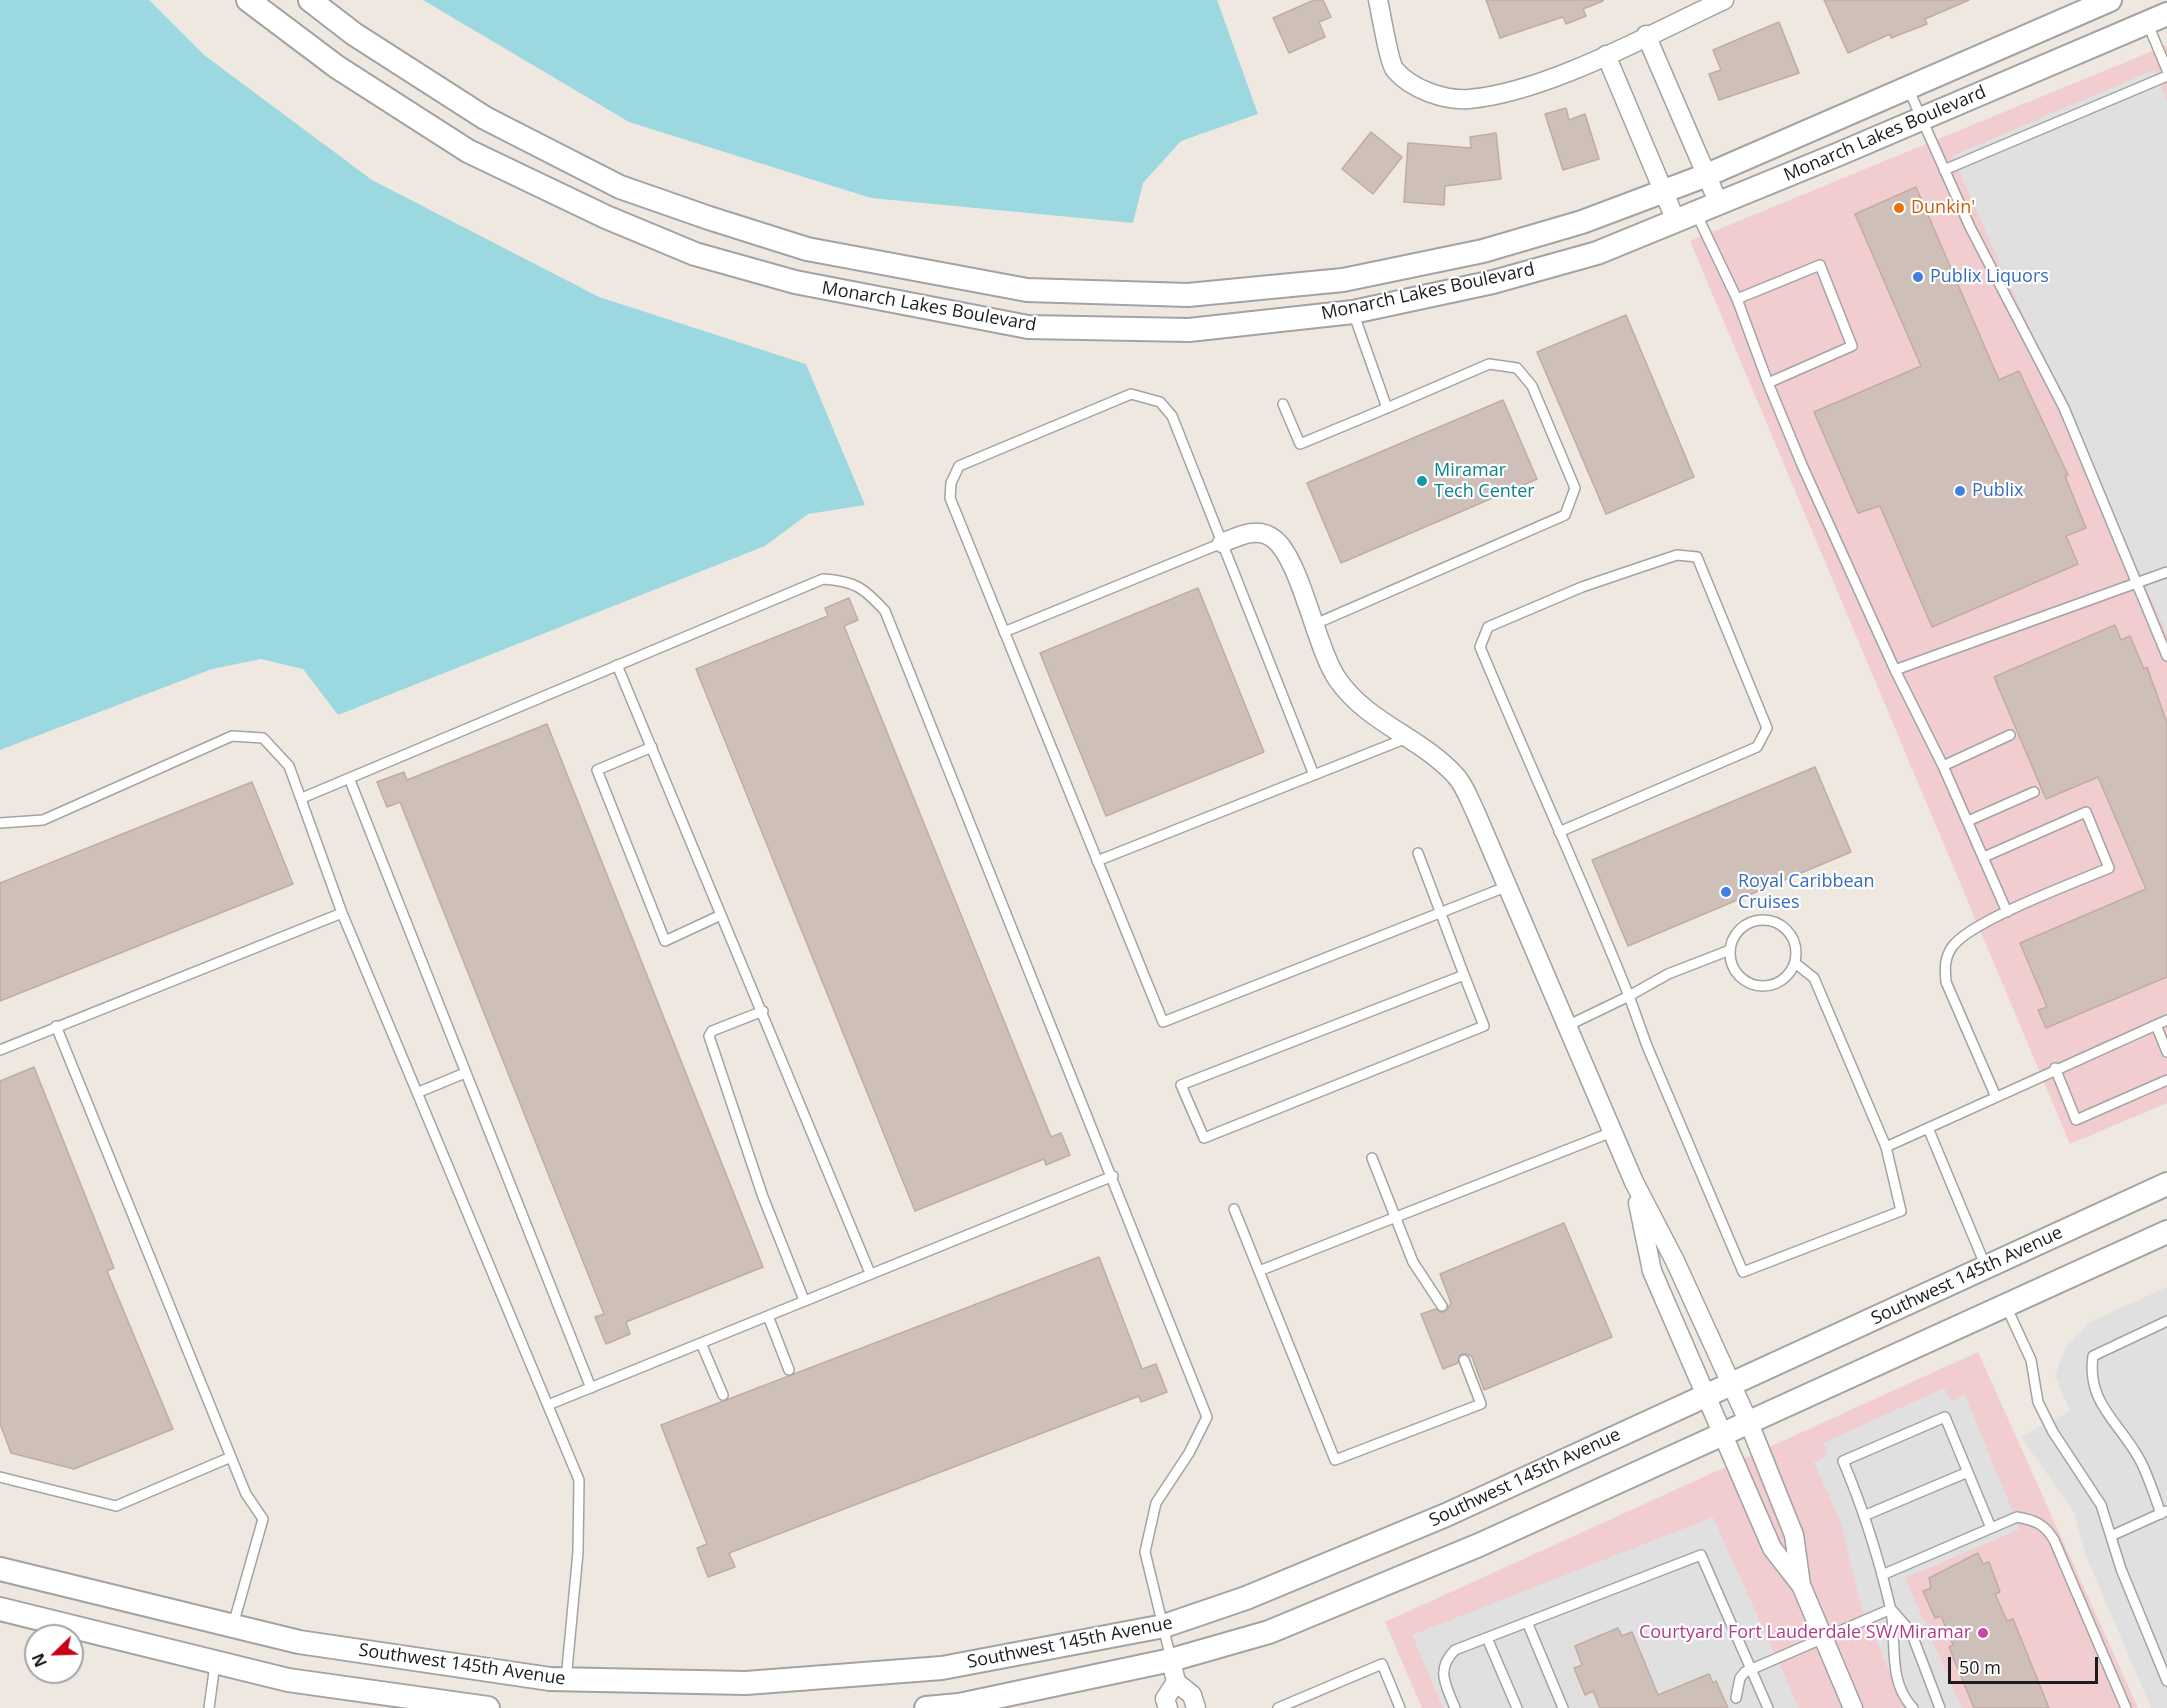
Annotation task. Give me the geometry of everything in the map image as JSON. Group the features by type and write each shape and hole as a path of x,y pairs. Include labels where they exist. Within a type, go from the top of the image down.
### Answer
{"street":[{"name":"Monarch Lakes Boulevard","path":"248,0 337,68 468,151 606,217 695,254 795,282 1028,327 1189,330 1353,312 1503,280 1597,253 1719,204 2157,18"},
{"name":"Monarch Lakes Boulevard","path":"310,0 354,34 485,118 620,187 807,249 1027,290 1188,295 1343,280 1483,251 1582,222 1707,175 2110,0"},
{"path":"1378,0 1394,69 1417,90 1468,99 1528,86 1606,55 1724,0"},
{"path":"1646,35 1719,204"},
{"path":"1606,55 1664,192 1686,217"},
{"path":"1222,543 1246,533 1265,533 1276,540 1289,561 1337,679 1360,706 1426,748 1457,776 1508,886 1634,1182 1675,1261 1749,1423 1794,1535 1801,1585"},
{"path":"1634,1182 1652,1271 1772,1548 1801,1585 1853,1708"},
{"name":"Southwest 145th Avenue","path":"0,1569 298,1642 566,1680 746,1683 942,1668 1164,1626 1246,1598 1446,1515 2167,1184"},
{"name":"Southwest 145th Avenue","path":"926,1708 968,1703 1171,1660 1269,1632 1479,1545 2167,1232"},
{"path":"0,1609 215,1664 288,1680 488,1708"},
{"path":"1171,1660 1176,1682 1192,1695 1196,1708"},
{"path":"1168,1708 1165,1699 1176,1682"}],"lane":[{"path":"2157,18 2167,70"},
{"path":"1944,170 2167,76"},
{"path":"1908,88 1970,227 2064,408 2167,656"},
{"path":"1686,217 1737,299 1768,382 1895,670 1943,766 2007,912"},
{"path":"1737,299 1820,266 1852,346 1768,382"},
{"path":"1353,312 1387,408"},
{"path":"1283,404 1299,444 1489,364 1516,368 1532,386 1575,488 1566,515 1314,624"},
{"path":"1314,775 1172,416 1160,402 1131,394 959,465 951,483 950,498 1163,1022 1508,886"},
{"path":"1004,632 1222,543"},
{"path":"1558,832 1757,747 1767,728 1697,557 1677,555 1582,587 1488,627 1479,647 1558,832 1629,996 1647,1046 1743,1272 1901,1211 1886,1147 1814,978 1795,963"},
{"path":"1895,670 2138,585 2167,572"},
{"path":"302,798 824,579 843,580 864,588 885,611 1113,1176 1207,1417 1188,1453 1156,1503 1144,1552 1171,1660"},
{"path":"617,665 763,1011 870,1273"},
{"path":"1943,766 2010,735"},
{"path":"0,824 42,820 232,736 263,738 289,766 342,913 419,1092 579,1480 578,1552 566,1680"},
{"path":"1097,861 1407,738"},
{"path":"652,747 597,770 665,942 721,915"},
{"path":"349,778 591,1388"},
{"path":"1968,821 2034,792"},
{"path":"1984,857 2086,812 2109,868 2007,912 1966,934 1952,946 1944,962 1946,982 1996,1097"},
{"path":"1418,853 1484,1026 1204,1138 1181,1085 1464,975"},
{"path":"0,1050 342,913"},
{"path":"1752,921 1773,921 1790,933 1795,943 1795,963 1784,979 1766,986 1756,985 1738,975 1730,950 1735,934 1743,926 1752,921"},
{"path":"1567,1026 1668,974 1730,950"},
{"path":"763,1011 712,1031 708,1036 759,1187 804,1300"},
{"path":"1886,1147 2055,1068 2167,1020"},
{"path":"2156,1025 2167,1052"},
{"path":"56,1026 246,1494 263,1519 232,1626"},
{"path":"2055,1068 2076,1119 2167,1080"},
{"path":"419,1092 465,1073"},
{"path":"1928,1128 1986,1267"},
{"path":"1259,1271 1612,1132"},
{"path":"1372,1158 1413,1262 1442,1306"},
{"path":"548,1405 1113,1176"},
{"path":"1234,1209 1335,1460 1481,1404 1464,1360"},
{"path":"2006,1306 2031,1360 2038,1402 2052,1432 2101,1505 2121,1569 2167,1681"},
{"path":"768,1316 789,1370"},
{"path":"2111,1536 2164,1512 2141,1462 2099,1401 2090,1376 2093,1356 2167,1321"},
{"path":"701,1343 723,1395"},
{"path":"1913,1708 1896,1674 1891,1642 1891,1610 1866,1515 1843,1461 1945,1417 1991,1528"},
{"path":"0,1477 116,1506 231,1458"},
{"path":"1866,1515 1968,1472"},
{"path":"1882,1575 2017,1517 2034,1520 2049,1530 2126,1708"},
{"path":"1455,1708 1443,1678 1445,1660 1455,1650 1701,1555 1768,1708"},
{"path":"1736,1698 1740,1678 1751,1670 1891,1610"},
{"path":"1891,1610 1911,1632 1940,1708"},
{"path":"1527,1622 1563,1708"},
{"path":"1487,1638 1517,1708"},
{"path":"209,1708 215,1664"},
{"path":"1278,1708 1382,1664 1400,1708"}],"shaded area":[{"path":"2167,45 2167,1103 2070,1144 1690,241"},
{"path":"2154,70 2167,101 2167,634 1952,156"},
{"path":"2167,1287 2167,1708 2151,1708 2086,1556 2074,1512 2021,1437 2070,1411 2055,1375 2066,1347 2090,1322"},
{"path":"1978,1352 2138,1708 1422,1708 1385,1622"},
{"path":"1944,1388 1951,1402 1965,1395 2020,1529 1905,1578 1962,1708 1905,1708 1861,1606 1841,1523 1814,1462 1828,1455 1823,1443"},
{"path":"1713,1517 1799,1708 1443,1708 1412,1635"}],"water":[{"path":"0,0 149,0 204,55 372,180 599,297 806,364 865,505 808,514 765,546 338,715 303,669 261,659 212,669 0,750"},
{"path":"423,0 1217,0 1258,114 1181,141 1143,183 1133,223 871,198 629,122"}],"building":[{"path":"1314,0 1323,0 1331,17 1319,22 1325,37 1289,53 1273,18"},
{"path":"1486,0 1603,1 1583,9 1586,16 1566,24 1563,17 1500,38"},
{"path":"1824,0 1969,0 1925,19 1927,24 1891,38 1890,34 1848,53"},
{"path":"1779,22 1799,73 1719,100 1709,74 1721,70 1713,50"},
{"path":"1566,108 1569,120 1585,114 1599,159 1563,170 1545,114"},
{"path":"1371,132 1402,157 1373,194 1342,169"},
{"path":"1496,133 1501,179 1445,186 1444,205 1404,202 1408,143 1471,148 1470,137"},
{"name":"Publix","path":"1916,187 1999,380 2019,371 2068,475 2065,476 2086,528 2066,536 2078,564 1932,627 1880,506 1858,513 1814,412 1921,366 1855,214"},
{"path":"1626,315 1694,477 1606,514 1537,352"},
{"name":"Miramar Tech Center","path":"1503,400 1537,479 1341,563 1307,483"},
{"path":"1198,588 1264,752 1106,816 1040,653"},
{"path":"849,598 858,620 844,626 1051,1137 1061,1133 1070,1155 1046,1165 1044,1159 915,1211 696,669 828,616 825,608"},
{"path":"2115,625 2121,640 2130,636 2144,669 2147,667 2167,723 2167,977 2046,1028 2038,1010 2047,1007 2020,943 2146,889 2098,777 2046,799 1994,677"},
{"path":"547,724 763,1267 626,1322 630,1334 606,1344 595,1317 604,1314 400,802 387,807 377,782 404,772 407,780"},
{"path":"1815,767 1851,852 1628,946 1592,860"},
{"path":"252,782 293,884 0,1001 0,883"},
{"path":"34,1067 114,1268 107,1271 173,1429 74,1469 11,1453 0,1424 0,1081"},
{"path":"1564,1223 1612,1337 1484,1390 1472,1357 1468,1354 1461,1354 1458,1363 1443,1369 1421,1314 1436,1309 1443,1313 1451,1303 1440,1274"},
{"path":"1099,1257 1142,1369 1156,1364 1167,1392 1141,1402 1139,1396 729,1553 735,1567 708,1577 697,1548 707,1544 661,1425"},
{"name":"Courtyard Fort Lauderdale SW/Miramar","path":"1978,1553 1983,1564 1989,1562 2000,1592 1995,1594 2007,1621 2013,1619 2049,1708 1974,1708 1949,1647 1953,1645 1941,1616 1935,1618 1923,1591 1931,1588 1929,1578"},
{"path":"1618,1628 1622,1636 1632,1632 1658,1695 1709,1674 1713,1683 1716,1681 1728,1708 1600,1708 1593,1691 1585,1695 1574,1668 1582,1665 1575,1646"}],"place":[{"name":"Dunkin'","path":"1899,208"},
{"name":"Publix Liquors","path":"1918,277"},
{"name":"Miramar Tech Center","path":"1422,481"},
{"name":"Publix","path":"1960,491"},
{"name":"Royal Caribbean Cruises","path":"1726,892"},
{"name":"Courtyard Fort Lauderdale SW/Miramar","path":"1983,1633"}]}
